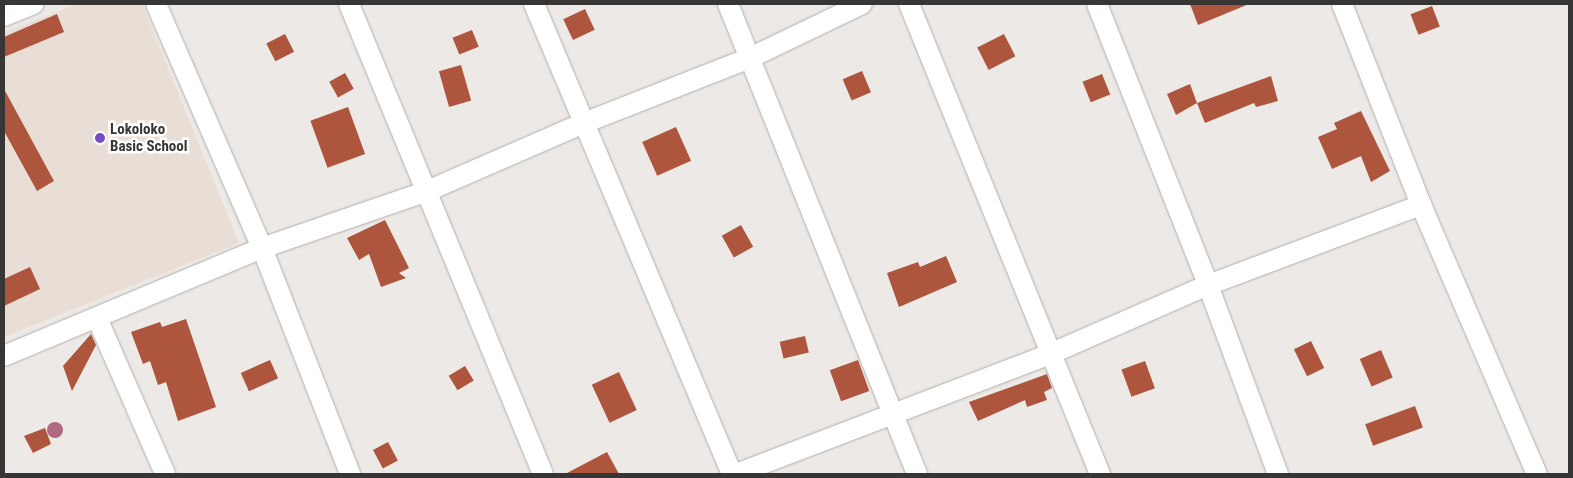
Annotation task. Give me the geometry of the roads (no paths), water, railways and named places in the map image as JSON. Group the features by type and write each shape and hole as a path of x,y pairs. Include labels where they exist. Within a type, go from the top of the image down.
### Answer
{"street":[{"path":"4,16 34,4"},
{"path":"156,4 262,248 350,474"},
{"path":"348,4 543,474"},
{"path":"534,4 732,474"},
{"path":"728,4 752,56 917,474"},
{"path":"4,356 262,248 425,192 584,123 752,56 862,4"},
{"path":"909,4 1100,474"},
{"path":"1097,4 1208,285 1278,474"},
{"path":"1342,4 1420,205 1537,474"},
{"path":"736,474 893,412 1050,354 1208,285 1420,205"},
{"path":"97,318 165,474"}],"place":[{"name":"Lokoloko Basic School","path":"100,138"}]}
